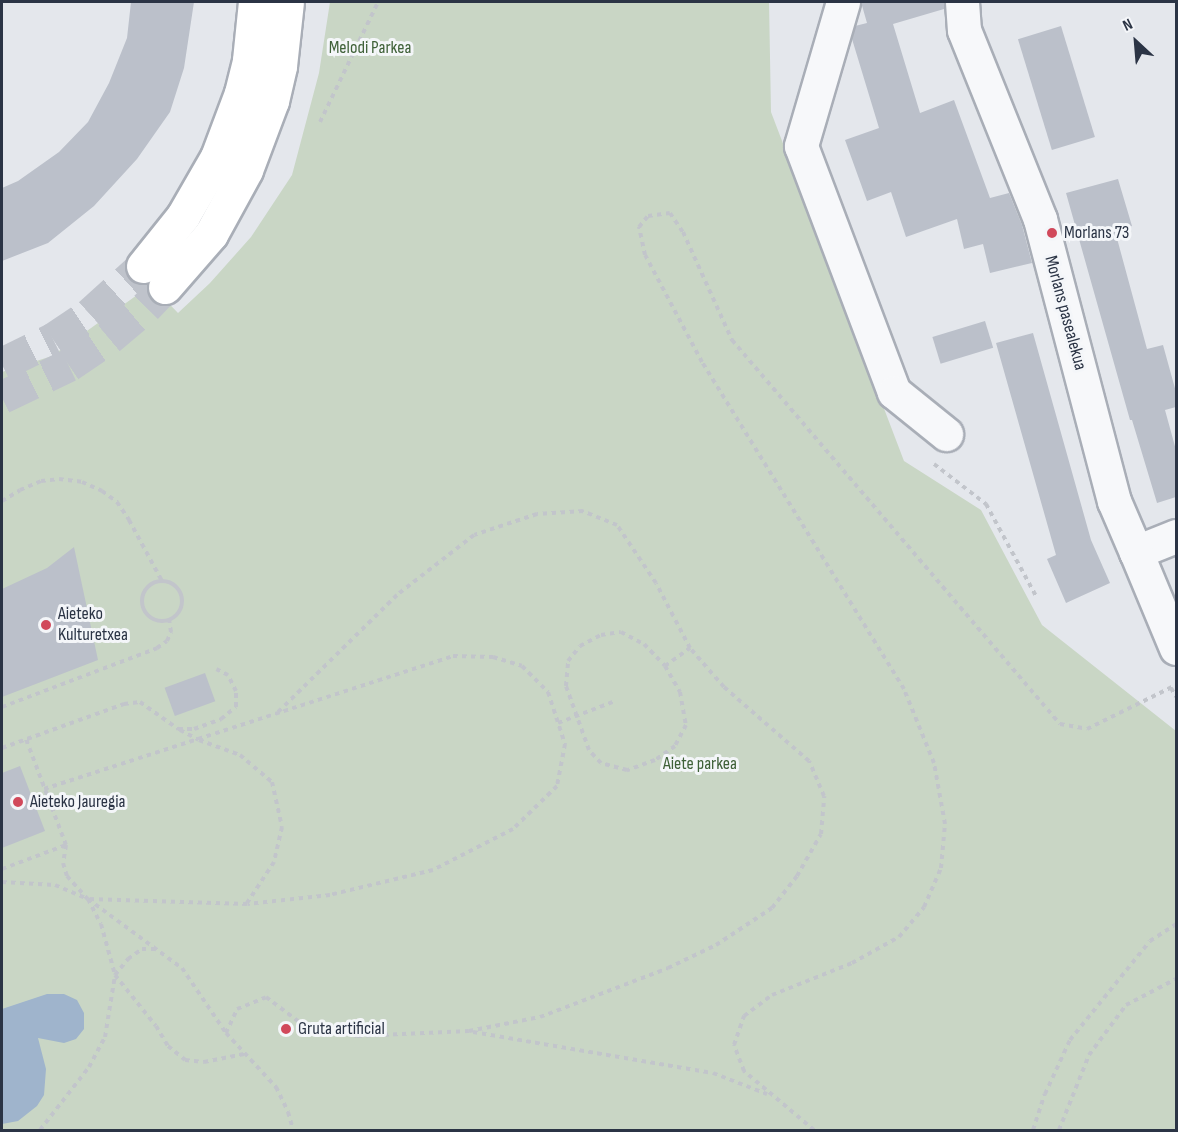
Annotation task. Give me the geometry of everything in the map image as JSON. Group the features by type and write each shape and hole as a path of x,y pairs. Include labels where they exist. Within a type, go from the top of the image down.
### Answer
{"main road":[{"path":"255,2 249,60 241,93 217,157 183,216 154,277 211,234 246,170 260,136 278,74 287,2"}],"street":[{"path":"843,2 801,146 894,392 938,448"},
{"name":"Morlans pasealekua","path":"962,2 964,30 1040,219 1114,501 1176,648"},
{"path":"1136,552 1176,536"}],"path":[{"path":"320,122 378,2"},
{"path":"814,1131 744,1071 734,1045 744,1016 772,995 852,963 899,937 924,907 941,868 945,824 934,763 904,689 702,362 645,255 639,227 648,216 670,213 683,232 732,340 1060,724 1087,729 1176,685"},
{"path":"938,448 986,504 1036,596"},
{"path":"2,501 41,481 59,479 82,482 102,490 117,502 129,520 162,581"},
{"path":"226,1033 237,1008 266,997 302,1024 357,1036 469,1031 540,1017 668,968 716,945 772,908 797,876 821,834 824,796 809,761 724,687 690,648 656,583 617,525 583,511 537,513 474,535 398,595 278,712"},
{"path":"162,581 175,585 182,600 178,613 169,620 155,620 145,611 142,598 149,585 162,581"},
{"path":"2,707 157,648 167,641 171,632 169,620"},
{"path":"621,632 644,644 665,666 680,692 686,725 675,746 655,760 627,770 601,763 589,750 575,717 566,686 568,662 580,646 601,635 621,632"},
{"path":"665,666 690,648"},
{"path":"44,789 453,656 493,657 522,666 548,692 565,744 557,786 513,829 433,870 330,895 247,904 88,899"},
{"path":"178,729 194,729 203,726 221,719 236,708 237,692 228,675 216,669"},
{"path":"1171,688 1176,697"},
{"path":"558,723 615,701"},
{"path":"2,748 124,704 140,702 178,729 199,740 240,755 272,782 282,827 274,862 247,904"},
{"path":"26,739 66,845 63,863 67,876 88,899 101,924 115,975 156,1026 168,1046 185,1060 204,1062 244,1054"},
{"path":"2,869 66,845"},
{"path":"2,882 55,885 88,899 182,968 226,1033 276,1087 288,1112 293,1131"},
{"path":"1033,1131 1045,1094 1070,1040 1150,941 1176,924"},
{"path":"42,1131 88,1067 105,1037 115,975 128,958 142,949 159,949"},
{"path":"1059,1131 1089,1055 1126,1005 1176,979"},
{"path":"469,1031 713,1073 771,1095"}],"green space":[{"name":"Aiete parkea","path":"330,2 769,2 771,112 904,461 981,510 1042,625 1176,731 1176,1130 2,1130 2,372 52,356 151,285 178,313 210,283 251,237 292,175 319,73"}],"water":[{"path":"47,994 64,994 77,1000 84,1013 84,1029 76,1039 64,1043 38,1038 46,1069 44,1095 37,1106 18,1121 2,1124 2,1009"}],"building":[{"path":"131,2 194,2 184,68 170,112 137,159 94,206 48,243 2,261 2,188 18,181 59,152 88,122 109,83 127,38"},
{"path":"861,2 944,2 944,9 893,24 920,113 954,100 990,198 1009,193 1022,225 1032,263 990,273 983,244 964,249 957,219 906,237 891,192 867,201 845,140 879,128 852,39 855,26 867,23"},
{"path":"1061,26 1095,137 1052,150 1018,39"},
{"path":"1118,179 1132,226 1115,231 1147,349 1163,345 1176,392 1176,407 1165,410 1176,450 1176,497 1157,503 1132,420 1130,420 1066,193"},
{"path":"985,321 993,348 941,364 932,337"},
{"path":"1033,333 1091,540 1110,583 1066,603 1047,559 1056,555 996,343"},
{"name":"Aieteko Kulturetxea","path":"74,547 98,660 2,697 2,589 47,568"},
{"path":"205,673 215,701 175,716 165,688"},
{"name":"Aieteko Jauregia","path":"20,766 45,831 2,848 2,773"}],"tunnel":[{"path":"2,364 53,339 90,314 143,266"},
{"path":"2,397 69,365 109,338 146,307 165,287"}],"place":[{"name":"Morlans 73","path":"1052,233"},
{"name":"Aieteko Kulturetxea","path":"46,625"},
{"name":"Aieteko Jauregia","path":"18,802"},
{"name":"Gruta artificial","path":"286,1029"}],"park label":[{"name":"Melodi Parkea","path":"370,48"}]}
